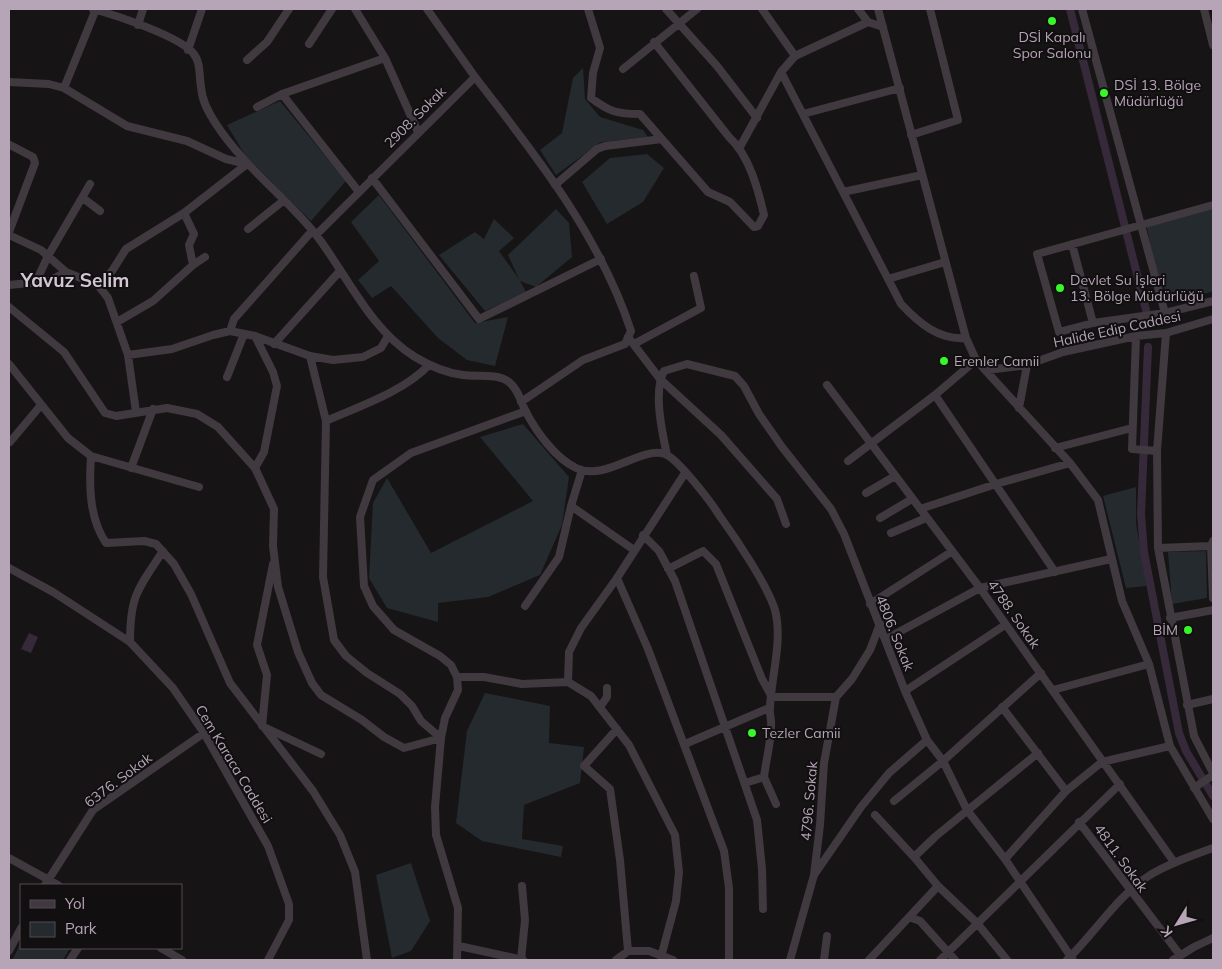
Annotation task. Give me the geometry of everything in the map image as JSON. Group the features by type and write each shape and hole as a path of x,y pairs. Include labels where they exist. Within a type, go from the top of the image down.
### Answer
{"street":[{"path":"64,88 95,9 138,25 188,50 194,54 200,69 201,88 206,108 217,126 248,164 314,233 339,272 388,336 412,356 437,369 462,375 492,376 507,380 516,390 526,411 550,446 565,460 582,470 592,472 653,453 667,455"},
{"path":"138,25 143,9"},
{"path":"188,50 202,9"},
{"path":"248,60 268,42 289,9"},
{"path":"309,44 332,9"},
{"path":"355,9 385,58 418,132"},
{"path":"428,9 474,77 555,185 601,259 626,314 631,331 626,344 583,360 521,402"},
{"path":"588,9 600,48 593,73 592,98 608,110 618,114 640,114 708,192 730,202 754,227 763,220 764,215 740,147 729,136 654,42"},
{"path":"666,9 717,66 757,118"},
{"path":"622,69 697,9"},
{"path":"762,9 795,56"},
{"path":"858,9 868,22 883,27"},
{"path":"878,9 966,338 976,360 1070,463 1098,500 1122,601 1149,664 1170,746 1197,786 1213,819"},
{"path":"911,135 958,120 930,9"},
{"path":"1082,9 1165,313"},
{"path":"1204,9 1213,45"},
{"path":"1207,20 1210,9"},
{"path":"740,147 782,72 795,56 868,22"},
{"path":"258,107 282,94 385,58"},
{"path":"782,72 901,304 914,318 935,333 955,339 966,338"},
{"name":"2908. Sokak","path":"230,332 234,320 314,233 359,192 474,77"},
{"path":"9,82 49,84 64,88 127,126 186,141 226,159 248,164"},
{"path":"803,114 900,88"},
{"path":"282,94 359,192"},
{"path":"555,185 598,149 605,146 662,139"},
{"path":"10,145 33,157 35,163 9,233 41,250 66,272 98,285 108,298 128,355 136,412"},
{"path":"98,285 112,270 126,249 184,213 248,164"},
{"path":"843,192 922,175"},
{"path":"372,178 480,319 601,259"},
{"path":"36,282 48,256 90,184"},
{"path":"83,198 100,212"},
{"path":"248,229 282,201"},
{"path":"1213,205 1037,254 1059,332 1093,323 1165,313 1213,301"},
{"path":"184,213 194,234 189,244 193,264"},
{"path":"1072,244 1093,323"},
{"path":"118,322 154,301 193,264 204,257"},
{"path":"888,279 945,262"},
{"path":"9,285 49,281 66,272"},
{"path":"274,344 339,272"},
{"path":"634,344 701,308 694,276"},
{"path":"9,307 64,352 105,413 116,416 167,408 197,414 218,427 255,468 274,510 274,558 278,587 298,652 312,683 321,695 404,748 441,738"},
{"name":"Halide Edip Caddesi","path":"987,370 1027,364 1063,352 1136,336 1166,333 1213,319"},
{"path":"128,355 172,349 213,335 230,332 255,336 310,356 333,360 363,358 380,348 388,336"},
{"path":"1166,333 1157,450 1158,548 1194,736 1212,776 1197,786"},
{"path":"226,377 244,334"},
{"path":"255,336 273,372 277,386 264,452 255,468"},
{"path":"1136,336 1132,428 1136,451 1157,450"},
{"path":"628,337 660,379 721,435 777,499 786,524"},
{"path":"310,356 326,421 323,577 334,640 346,656 366,673 400,694 412,706 422,721 441,738"},
{"path":"848,462 935,395 976,360"},
{"path":"9,364 68,438 91,456 199,486"},
{"name":"4806. Sokak","path":"660,379 664,371 686,364 706,367 735,376 744,386 768,427 831,509 844,534 905,691 927,740 943,761 967,810 1005,859 1071,959"},
{"path":"1020,408 1027,364"},
{"path":"326,421 368,403 419,376 429,365"},
{"path":"660,379 661,428 667,455 685,472 718,514 767,593 775,612 777,639 770,708 771,726 764,777 776,804"},
{"name":"4788. Sokak","path":"826,385 980,588 1174,862"},
{"path":"935,395 1055,572"},
{"path":"10,442 41,405"},
{"path":"131,468 153,409"},
{"path":"457,960 458,908 436,835 435,807 441,738 445,718 458,690 458,677 451,665 440,656 394,630 374,606 364,586 360,517 373,480 411,454 526,411"},
{"path":"1055,448 1132,428"},
{"path":"91,456 91,500 96,520 106,543 144,541 156,544 174,564 191,594 230,683 313,791 340,835 355,872 367,960"},
{"path":"920,509 996,484 1070,463"},
{"path":"525,606 559,557 582,470"},
{"path":"568,682 569,652 581,628 617,578 685,472"},
{"path":"866,493 895,476"},
{"path":"880,518 912,499"},
{"path":"571,506 634,550"},
{"path":"891,533 926,518"},
{"path":"643,535 658,551 675,581 746,784 757,820 762,869 763,909"},
{"path":"1158,548 1212,544 1213,598"},
{"path":"130,642 130,614 135,593 163,551"},
{"path":"668,569 703,551 716,564 762,679 772,697"},
{"path":"870,604 951,552"},
{"path":"262,726 267,675 257,645 274,558"},
{"path":"886,639 980,588 1111,559"},
{"name":"Cem Karaca Caddesi","path":"9,568 53,592 130,642 173,688 204,733 268,846 289,904 289,920 268,960"},
{"path":"617,578 648,649 724,851 729,888 729,960"},
{"path":"1170,618 1213,610"},
{"path":"772,697 836,697 852,679 870,650 880,624"},
{"path":"905,691 1005,625"},
{"path":"1053,690 1149,664"},
{"path":"894,800 943,761 1041,673"},
{"path":"458,677 484,677 522,684 568,682 591,696 618,729 645,773 675,836 679,872 676,901 661,957"},
{"path":"600,707 607,697 607,688"},
{"name":"4796. Sokak","path":"814,875 820,825 824,763 836,697"},
{"path":"1187,705 1213,699"},
{"path":"1002,707 1066,791"},
{"path":"685,744 770,708"},
{"path":"262,726 321,754"},
{"path":"618,729 584,766 610,789 620,860 628,951"},
{"name":"6376. Sokak","path":"47,882 94,810 204,733"},
{"path":"790,960 814,875 861,807 889,773 927,740"},
{"path":"1005,859 1066,791 1102,762 1170,746"},
{"path":"914,856 967,810 1038,753"},
{"path":"746,784 764,777"},
{"path":"940,960 1019,880 1120,784"},
{"path":"875,815 914,856 938,886 977,923 1007,960"},
{"name":"4811. Sokak","path":"1079,822 1176,958"},
{"path":"1071,959 1130,892 1149,876 1174,862 1213,848"},
{"path":"9,858 47,882"},
{"path":"458,946 522,960 525,920 522,886"},
{"path":"869,960 938,886"},
{"path":"909,916 920,921 955,960"},
{"path":"9,951 20,930"},
{"path":"824,960 827,936"},
{"path":"1176,958 1213,938"},
{"path":"70,960 77,949"},
{"path":"163,949 182,960"},
{"path":"616,960 628,951 649,950 661,957 673,960"}],"green space":[{"path":"583,68 585,99 600,117 643,130 648,137 601,142 556,175 540,150 562,133 573,78"},
{"path":"280,101 346,181 311,221 245,155 227,125"},
{"path":"647,154 664,168 643,202 607,224 582,182 610,158"},
{"path":"379,195 475,323 508,317 495,366 467,360 438,338 391,286 372,298 358,280 379,261 351,222"},
{"path":"1213,206 1213,291 1179,300 1172,297 1160,280 1146,224"},
{"path":"556,209 569,223 572,257 536,287 520,281 526,292 485,311 439,255 475,232 484,239 494,219 514,238 499,251 519,279 508,255"},
{"path":"523,424 569,477 562,525 540,575 488,597 438,603 438,622 387,608 369,578 373,503 387,478 431,553 533,501 480,437"},
{"path":"1136,487 1136,524 1147,586 1126,588 1103,496"},
{"path":"1206,551 1207,598 1172,604 1168,552"},
{"path":"485,693 550,706 549,743 584,747 580,783 524,805 522,839 563,846 561,857 482,841 456,823 467,731"},
{"path":"411,863 430,921 411,951 392,958 376,875"},
{"path":"20,945 20,949 69,949 63,960 12,960"}],"shaded area":[{"path":"29,633 38,637 31,653 21,649"}],"waterway":[{"path":"1070,9 1146,310"},
{"path":"1148,347 1141,514 1144,552 1179,733 1186,751 1213,796"}],"place":[{"name":"DSİ Kapalı Spor Salonu","path":"1052,21"},
{"name":"DSİ 13. Bölge Müdürlüğü","path":"1104,93"},
{"name":"Devlet Su İşleri 13. Bölge Müdürlüğü","path":"1060,288"},
{"name":"Erenler Camii","path":"944,361"},
{"name":"BİM","path":"1188,630"},
{"name":"Tezler Camii","path":"752,733"}],"district":[{"name":"Yavuz Selim","path":"75,280"}]}
